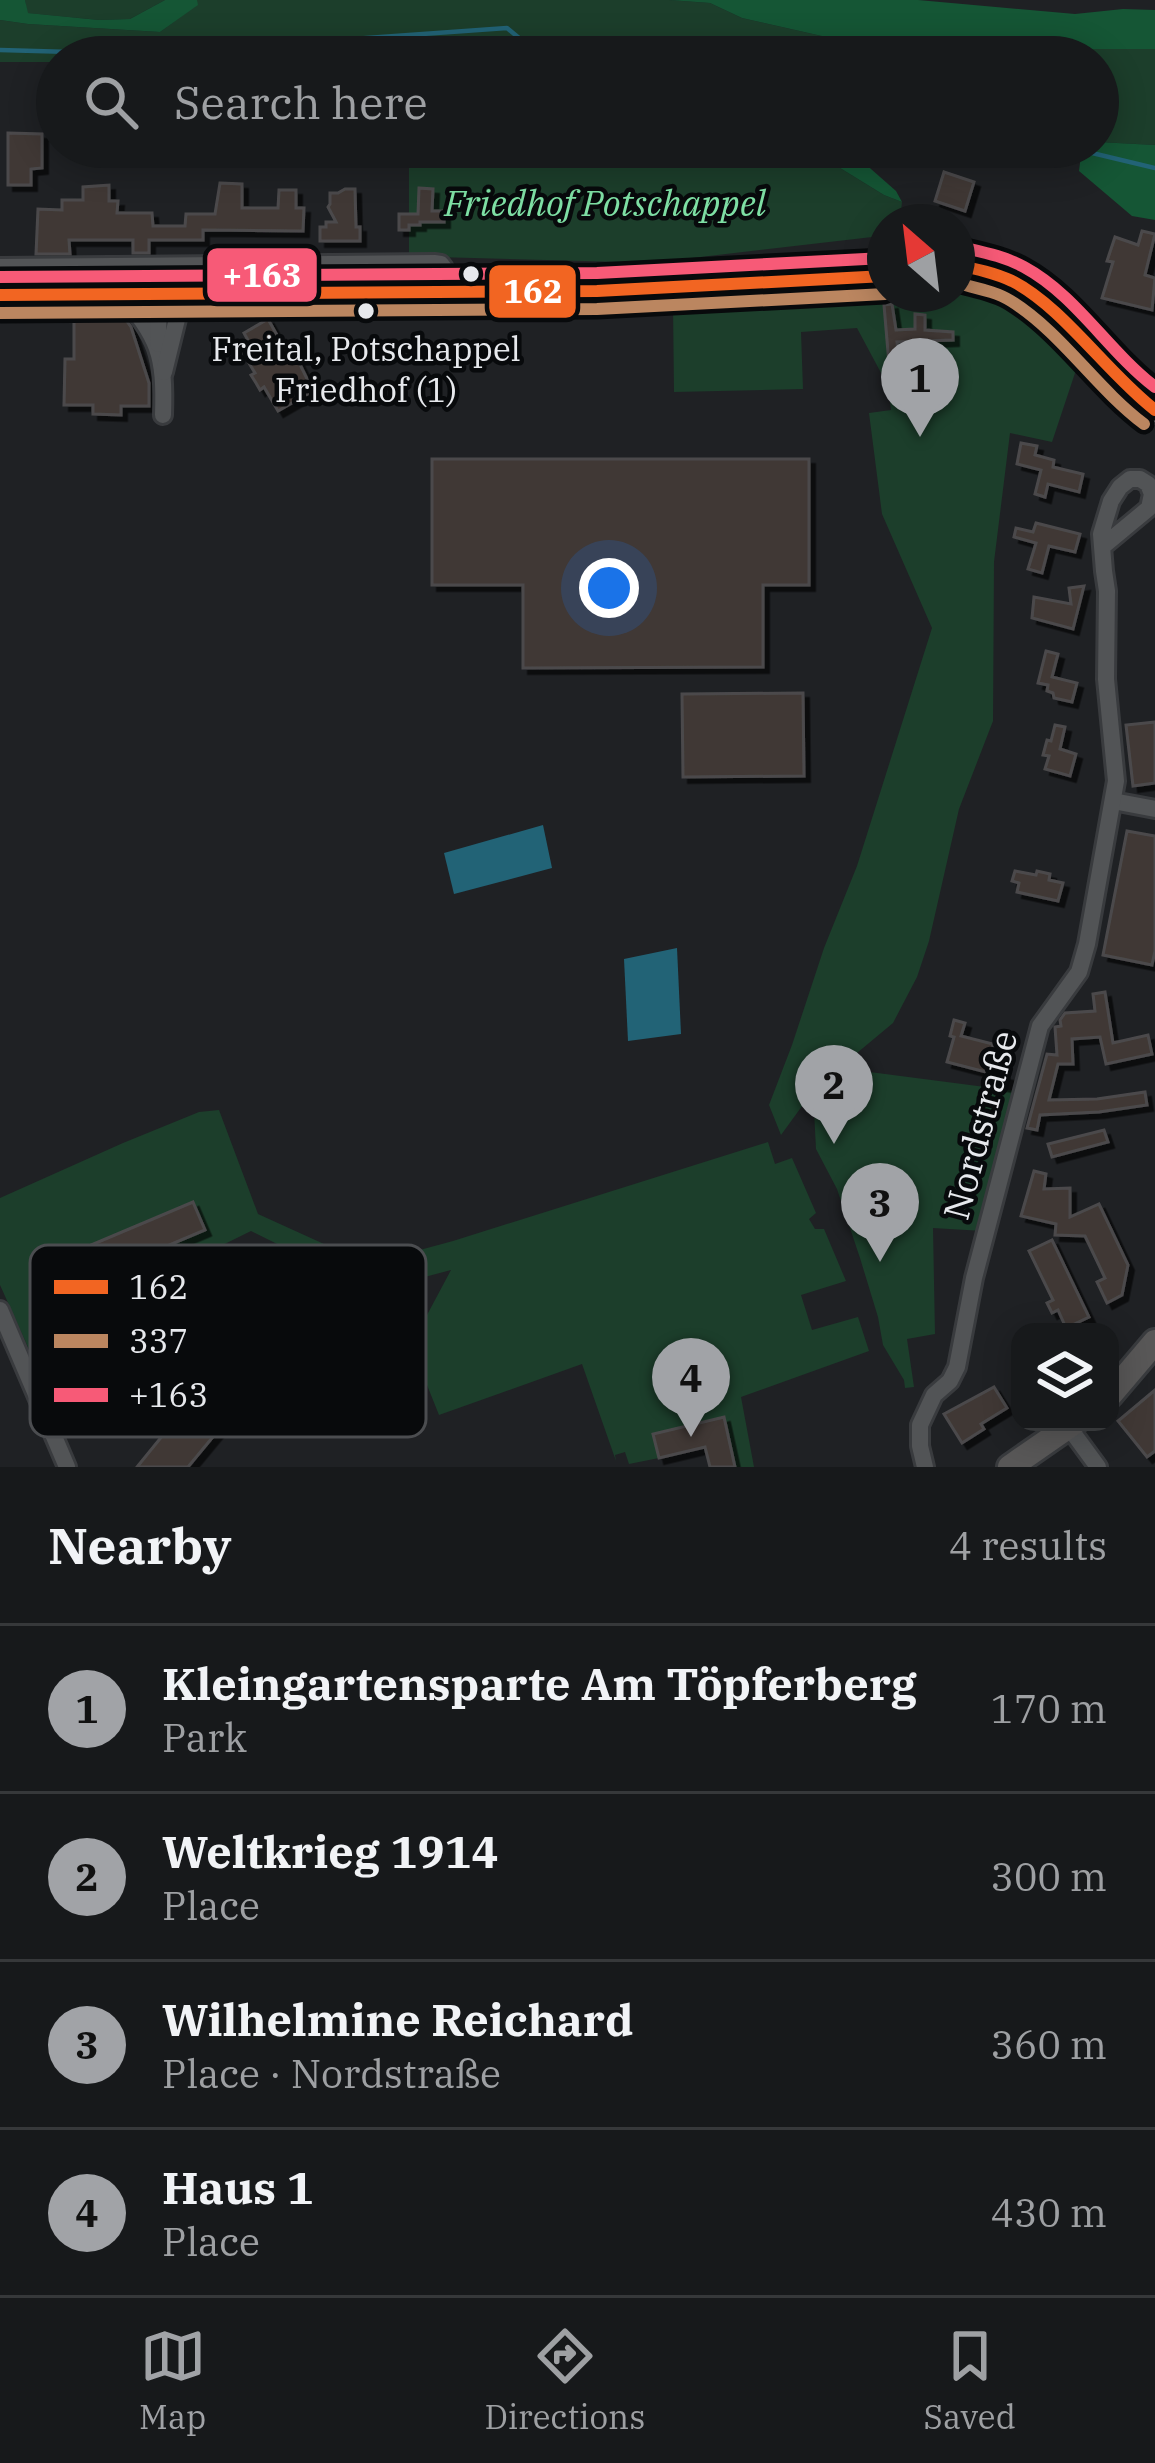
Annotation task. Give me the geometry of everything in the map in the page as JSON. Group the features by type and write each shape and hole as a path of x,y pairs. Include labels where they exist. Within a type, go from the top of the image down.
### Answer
{"main road":[{"path":"444,285 867,263"},
{"path":"975,271 1008,280 1033,296 1070,326 1153,411"},
{"path":"0,278 597,291 867,277"},
{"path":"975,281 1033,296"},
{"path":"0,295 119,292 169,285"},
{"path":"1119,1382 1155,1342"},
{"path":"994,1467 1052,1431"},
{"path":"1010,1467 1055,1431"}],"street":[{"path":"0,267 434,263 442,265 444,285"},
{"path":"158,348 169,285"},
{"path":"163,415 164,373 178,315 169,285"},
{"path":"119,292 147,326 164,373"},
{"name":"Nordstraße","path":"925,1467 920,1425 934,1395 950,1381 957,1366 974,1278 1040,1026 1083,962 1116,771 1106,679 1107,591 1102,547"},
{"path":"1113,801 1155,809"},
{"path":"0,1310 30,1380"},
{"path":"1071,1431 1098,1467"},
{"path":"54,1437 67,1467"}],"green space":[{"path":"0,0 25,0 28,13 99,20 130,19 165,0 197,0 198,5 160,32 0,20"},
{"path":"25,0 165,0 130,19 99,20 27,13"},
{"path":"197,0 669,0 710,3 742,18 822,36 36,36 36,62 0,62 0,20 160,32 197,5"},
{"path":"669,0 918,0 1075,14 1155,10 1155,49 1119,49 1119,36 822,36 742,18 710,3"},
{"path":"1119,49 1155,49 1155,145 1119,143"},
{"path":"1119,143 1155,145 1155,220 1132,216 1079,171 1119,168"},
{"name":"Friedhof Potschappel","path":"409,168 840,168 902,202 867,204 867,238 622,262 436,257 409,262"},
{"path":"840,168 870,168 902,202"},
{"path":"975,295 1026,313 1079,361 1052,442 1010,433 994,562 993,721 959,809 917,977 893,1023 839,1068 1016,1091 983,1231 933,1228 935,1334 907,1339 914,1387 905,1388 883,1345 837,1189 816,1149 813,1091 781,1135 769,1105 857,866 932,628 882,514 869,413 891,410 888,386 857,328 801,332 803,389 674,392 673,305 867,296 867,312 975,312"},
{"path":"219,1110 258,1214 326,1245 279,1245 251,1231 223,1245 170,1245 204,1231 192,1202 93,1245 30,1245 30,1352 0,1285 0,1198 199,1112"},
{"path":"768,1142 775,1164 792,1158 816,1213 809,1219 815,1229 824,1229 846,1281 801,1295 812,1330 858,1317 869,1351 741,1397 754,1467 735,1467 733,1460 709,1465 718,1453 716,1444 730,1440 724,1417 653,1434 659,1458 629,1464 625,1452 615,1455 616,1461 582,1364 439,1415 426,1382 426,1317 451,1270 426,1277 426,1248"}],"water":[{"path":"543,825 552,868 454,894 444,853"},
{"path":"677,948 681,1034 628,1041 624,959"}],"building":[{"path":"8,133 36,134 36,168 42,168 31,169 31,185 8,185"},
{"path":"944,172 974,182 967,204 935,201"},
{"path":"220,183 242,184 242,208 278,208 279,190 296,190 296,208 304,208 303,231 203,230 203,240 149,240 149,253 133,253 133,240 69,240 70,254 36,254 38,209 62,210 62,200 83,200 83,187 109,185 109,201 118,201 117,213 152,213 153,226 185,226 186,214 215,214"},
{"path":"419,188 433,189 432,211 444,211 444,222 420,222 399,230 399,214 418,214"},
{"path":"355,189 360,241 320,241 320,227 336,222 328,207 330,193"},
{"path":"1142,231 1155,234 1145,275 1155,278 1152,310 1102,298 1115,237 1138,245"},
{"path":"885,312 893,312 896,330 915,329 915,314 925,315 925,330 953,332 953,340 897,342 899,363 889,364"},
{"path":"74,318 126,320 149,383 149,406 121,406 121,415 93,414 93,405 64,405 65,359 74,359"},
{"path":"268,319 288,355 294,352 313,391 278,411 264,387 260,390 241,350 250,344 244,333"},
{"path":"1021,443 1037,446 1035,455 1054,460 1053,467 1083,474 1079,492 1048,484 1045,497 1035,494 1041,470 1017,464"},
{"path":"432,459 809,459 809,585 763,585 763,667 523,668 523,585 432,585"},
{"path":"1036,523 1080,534 1075,552 1049,546 1042,573 1028,569 1036,543 1014,537 1016,528 1033,532"},
{"path":"1084,586 1073,629 1032,618 1034,597 1071,604 1069,588"},
{"path":"1046,651 1058,654 1052,677 1077,683 1072,702 1054,698 1048,685 1038,683"},
{"path":"803,693 804,776 683,777 682,694"},
{"path":"1155,722 1155,783 1133,786 1126,725"},
{"path":"1055,725 1065,727 1060,749 1076,754 1070,776 1045,769 1049,756 1043,755"},
{"path":"1127,831 1155,836 1152,965 1103,955"},
{"path":"1015,871 1050,874 1049,880 1063,883 1058,901 1017,892 1019,883 1012,881"},
{"path":"1105,992 1113,1043 1148,1035 1152,1054 1106,1064 1100,1037 1072,1039 1073,1064 1058,1064 1049,1100 1145,1092 1147,1105 1040,1115 1037,1130 1027,1128 1047,1054 1057,1055 1055,1027 1061,1026 1065,1013 1095,1011 1093,994"},
{"path":"954,1020 965,1023 961,1036 1004,1051 999,1074 1008,1076 1006,1086 988,1082 990,1073 947,1062"},
{"path":"1104,1130 1108,1142 1052,1157 1048,1144"},
{"path":"1034,1171 1046,1174 1044,1189 1070,1188 1070,1217 1099,1204 1128,1265 1122,1295 1107,1303 1097,1282 1105,1278 1085,1236 1055,1235 1056,1224 1021,1216"},
{"path":"193,1202 205,1230 169,1245 91,1245"},
{"path":"1052,1240 1089,1317 1064,1323 1058,1310 1052,1313 1047,1303 1053,1300 1029,1251"},
{"path":"994,1387 1007,1408 962,1443 944,1414"},
{"path":"1155,1390 1155,1451 1147,1457 1119,1420"},
{"path":"724,1417 735,1467 710,1467 705,1447 659,1458 653,1434"},
{"path":"161,1437 213,1437 188,1467 137,1467"}],"waterway":[{"path":"395,36 507,28 517,36"},
{"path":"0,50 36,51"},
{"path":"1119,159 1155,168"}],"transit line":[{"name":"+163","path":"975,251 1009,260 1043,279 1155,387"},
{"name":"+163","path":"0,277 597,273 867,259"},
{"name":"162","path":"975,270 1031,292 1155,410"},
{"name":"162","path":"0,295 597,291 867,277"},
{"name":"337","path":"975,288 1011,301 1029,314 1144,424"},
{"name":"337","path":"0,313 597,309 867,295"}],"place":[{"name":"Freital, Potschappel Friedhof (1)","path":"366,311"},
{"name":"Kleingartensparte Am Töpferberg","path":"920,437"},
{"name":"Weltkrieg 1914","path":"834,1144"},
{"name":"Wilhelmine Reichard","path":"880,1262"},
{"name":"Haus 1","path":"691,1437"}]}
